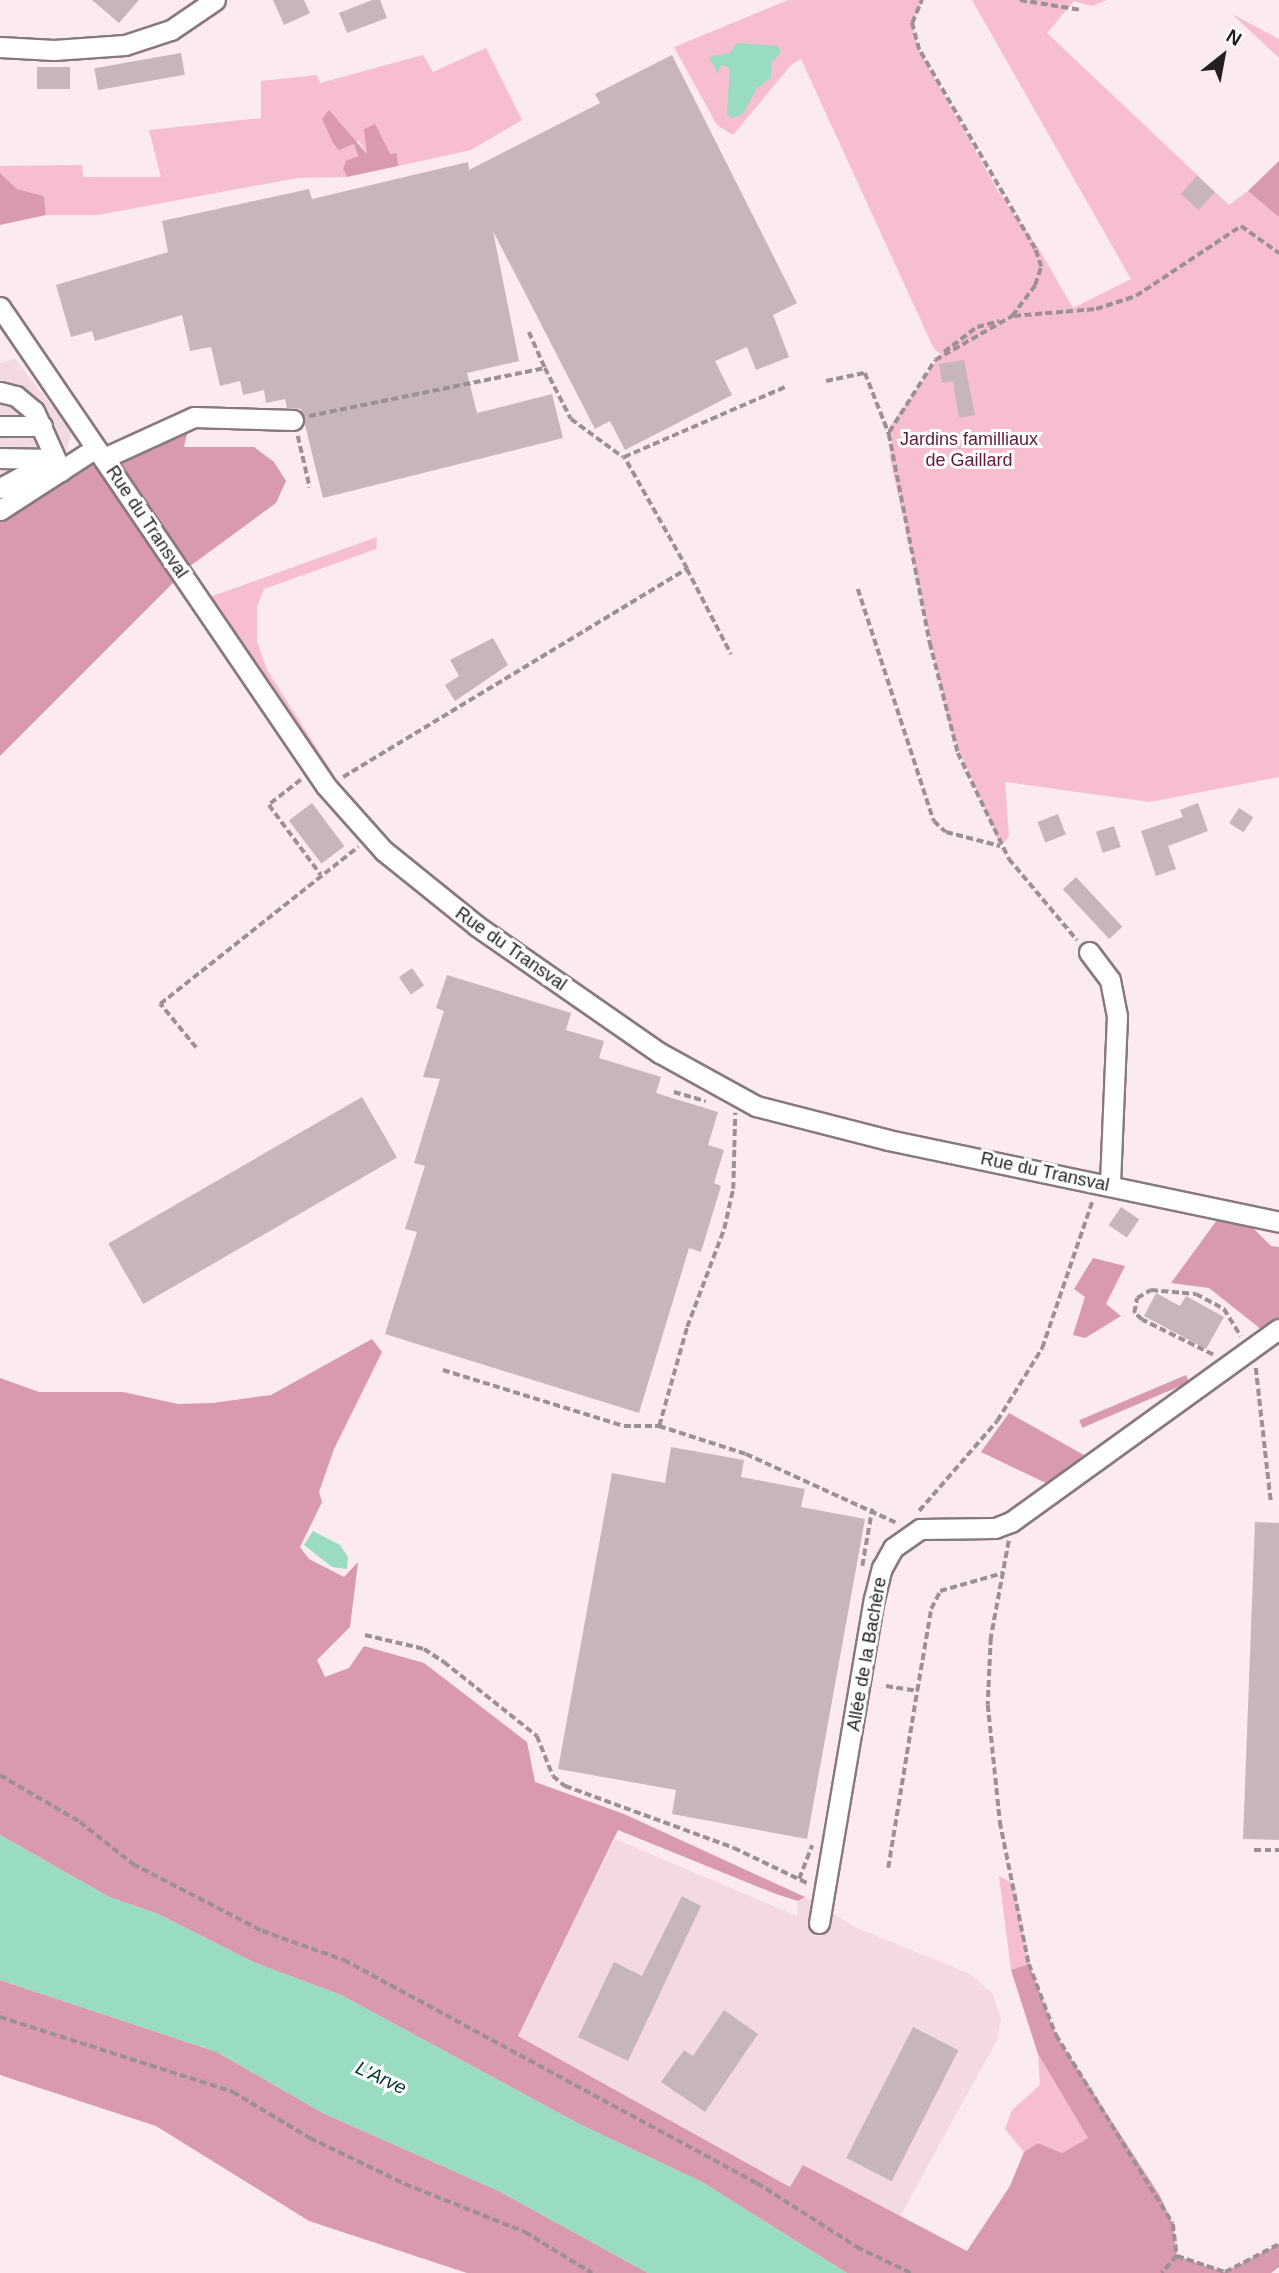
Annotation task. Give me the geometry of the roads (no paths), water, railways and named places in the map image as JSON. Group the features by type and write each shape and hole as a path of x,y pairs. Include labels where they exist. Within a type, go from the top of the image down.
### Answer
{"street":[{"path":"0,47 73,49 149,39 188,21 215,0"},
{"name":"Rue du Transval","path":"0,307 60,381 100,453 315,771 377,844 456,911 660,1053 736,1097 821,1125 1279,1222"},
{"path":"0,392 26,403 42,426 57,465"},
{"path":"0,488 57,465 100,453 194,418 293,420"},
{"path":"0,426 42,426"},
{"path":"0,458 57,465"},
{"path":"0,510 57,465"},
{"path":"1089,952 1110,980 1117,1016 1104,1184"},
{"name":"Allée de la Bachère","path":"819,1923 879,1580 886,1558 909,1532 933,1527 995,1528 1011,1521 1279,1329"}],"water":[{"path":"737,43 778,46 781,52 772,62 771,78 757,88 743,114 732,118 727,114 730,68 721,65 718,74 709,57 730,53"},
{"path":"313,1531 340,1545 348,1557 347,1569 332,1567 304,1545"},
{"name":"L'Arve","path":"0,1835 109,1897 158,1914 253,1962 341,1995 579,2124 702,2182 847,2273 648,2273 499,2191 323,2113 217,2052 0,1980"}],"park label":[{"name":"Jardins familliaux de Gaillard","path":"969,450"}]}
